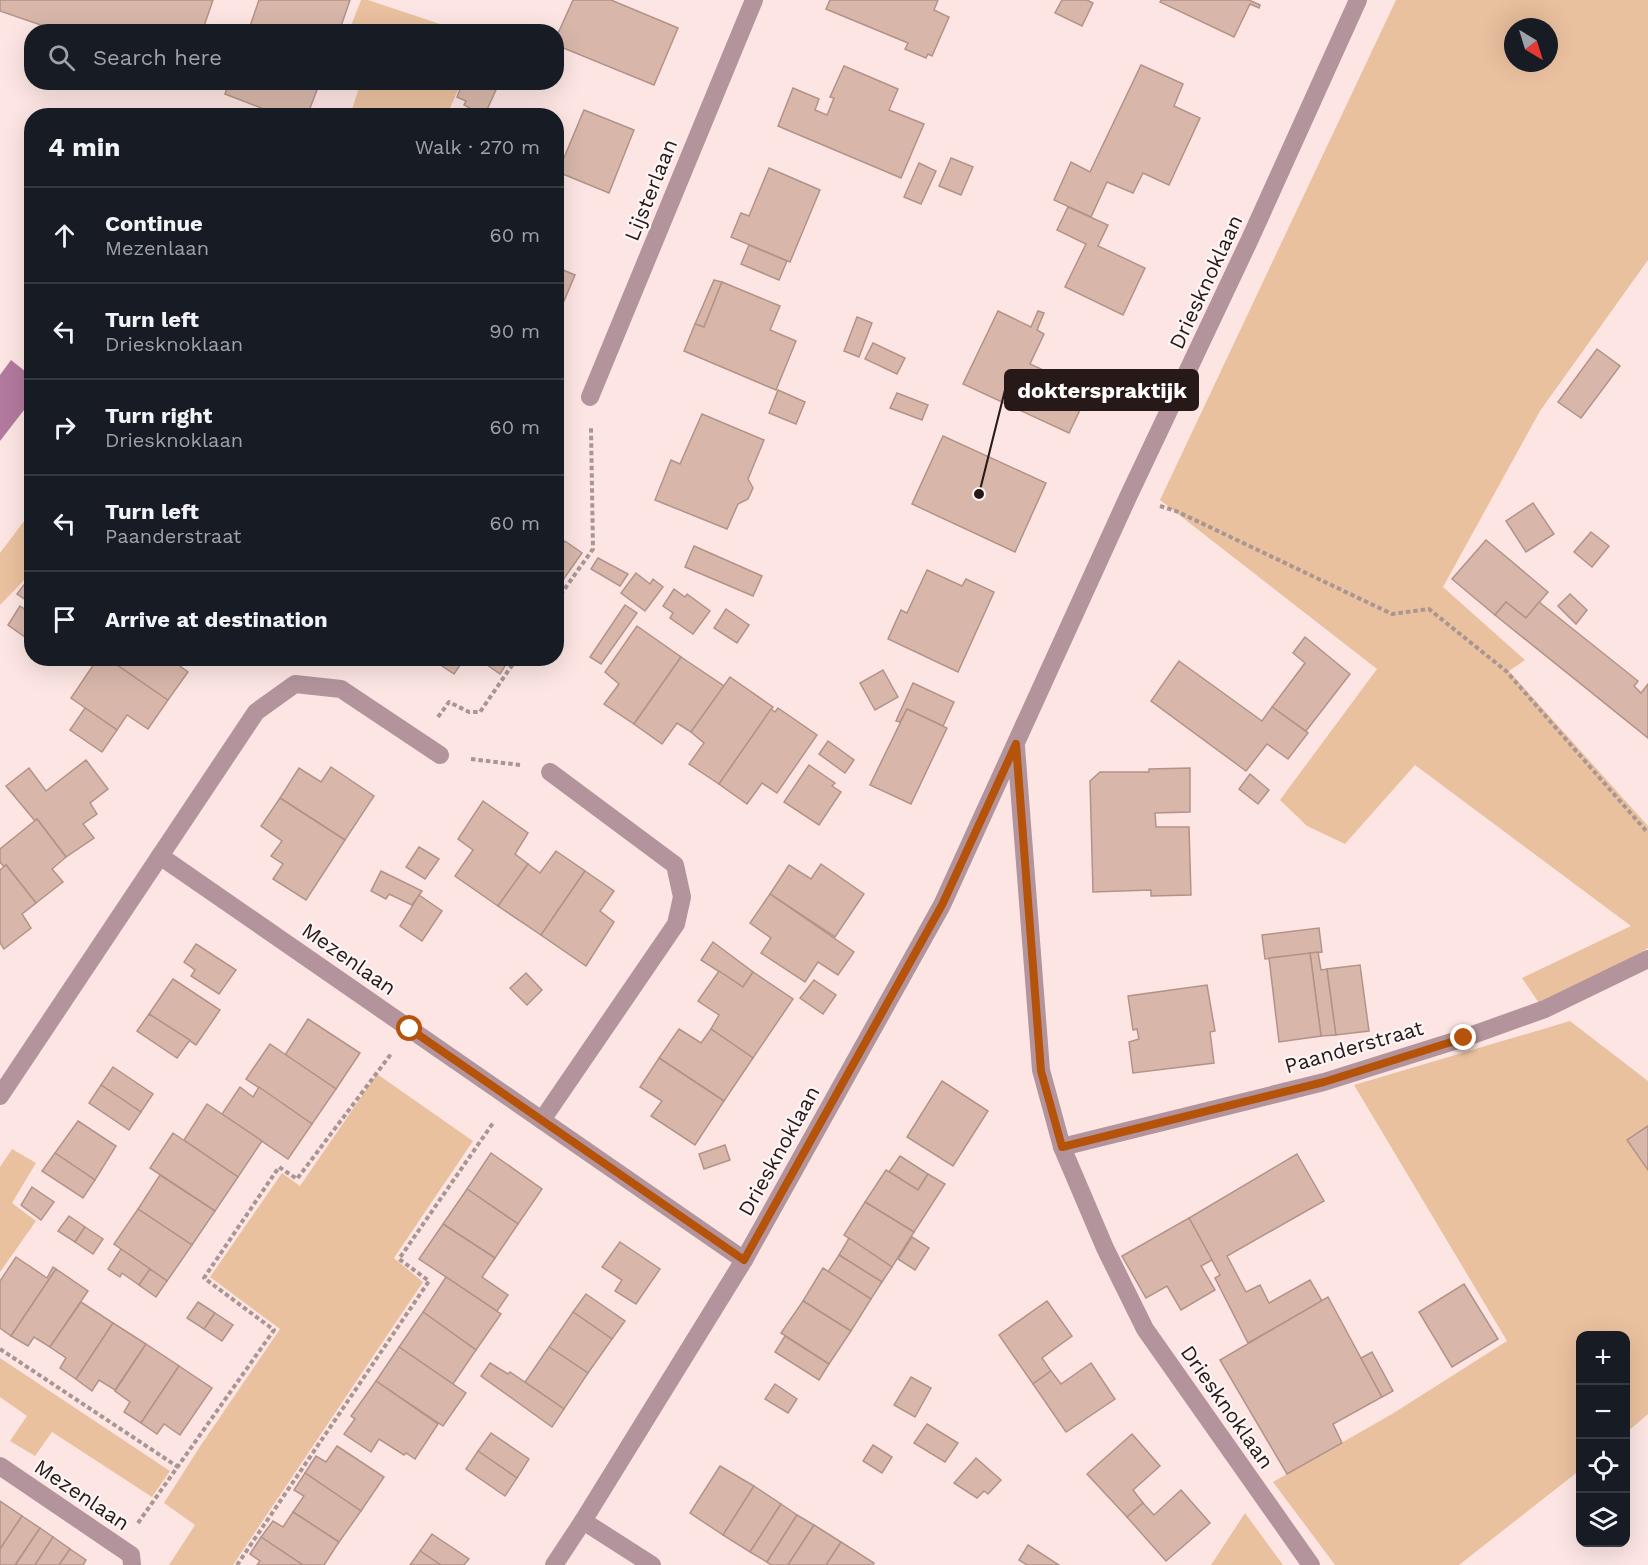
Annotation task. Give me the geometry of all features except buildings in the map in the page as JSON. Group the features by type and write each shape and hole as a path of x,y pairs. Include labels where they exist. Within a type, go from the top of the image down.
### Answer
{"street":[{"name":"Lijsterlaan","path":"590,397 754,0"},
{"name":"Driesknoklaan","path":"554,1565 744,1260 942,905 1128,497 1246,250 1358,0"},
{"path":"0,1096 256,712 295,684 341,689 440,755"},
{"name":"Driesknoklaan","path":"1016,744 1041,1071 1062,1147 1105,1248 1145,1329 1311,1565"},
{"path":"542,1120 676,924 682,897 675,865 550,772"},
{"name":"Mezenlaan","path":"160,856 744,1260"},
{"name":"Paanderstraat","path":"1062,1147 1324,1082 1464,1038 1545,1009 1648,959"},
{"name":"Mezenlaan","path":"0,1466 131,1555 132,1565"},
{"path":"583,1521 652,1565"}],"path":[{"path":"564,590 593,549 590,397"},
{"path":"1128,497 1176,511 1392,614 1430,609 1506,671 1648,833"},
{"path":"420,742 449,702 469,712 480,712 512,666"},
{"path":"440,755 537,767 550,772"},
{"path":"121,1548 274,1330 204,1278 279,1167 297,1179 410,1029"},
{"path":"237,1565 429,1281 399,1259 511,1098"},
{"path":"0,1349 178,1467"}],"shaded area":[{"path":"361,0 368,0 440,24 352,24"},
{"path":"1396,0 1648,0 1648,260 1540,411 1443,587 1525,660 1509,671 1648,826 1648,948 1625,963 1539,1003 1522,978 1631,926 1415,765 1345,844 1307,826 1280,800 1377,669 1160,500"},
{"path":"358,90 458,90 450,108 352,108"},
{"path":"11,360 24,370 24,410 0,441 0,375"},
{"path":"24,521 24,580 0,605 0,553"},
{"path":"1570,1021 1648,1081 1648,1414 1630,1430 1630,1331 1576,1331 1576,1473 1459,1565 1335,1565 1273,1482 1392,1414 1507,1341 1354,1085"},
{"path":"377,1074 473,1141 394,1258 423,1282 233,1565 169,1565 195,1525 164,1503 280,1329 210,1277 282,1173 300,1186"},
{"path":"12,1149 36,1163 12,1203 36,1221 0,1272 0,1167"},
{"path":"0,1358 170,1471 152,1497 52,1432 35,1456 10,1441 27,1416 0,1397"},
{"path":"1245,1513 1283,1565 1211,1565"}],"place":[{"name":"dokterspraktijk","path":"979,494"}],"route":[{"path":"410,1029 744,1260 942,905 1016,744 1041,1071 1062,1147 1324,1082 1464,1038"}]}
